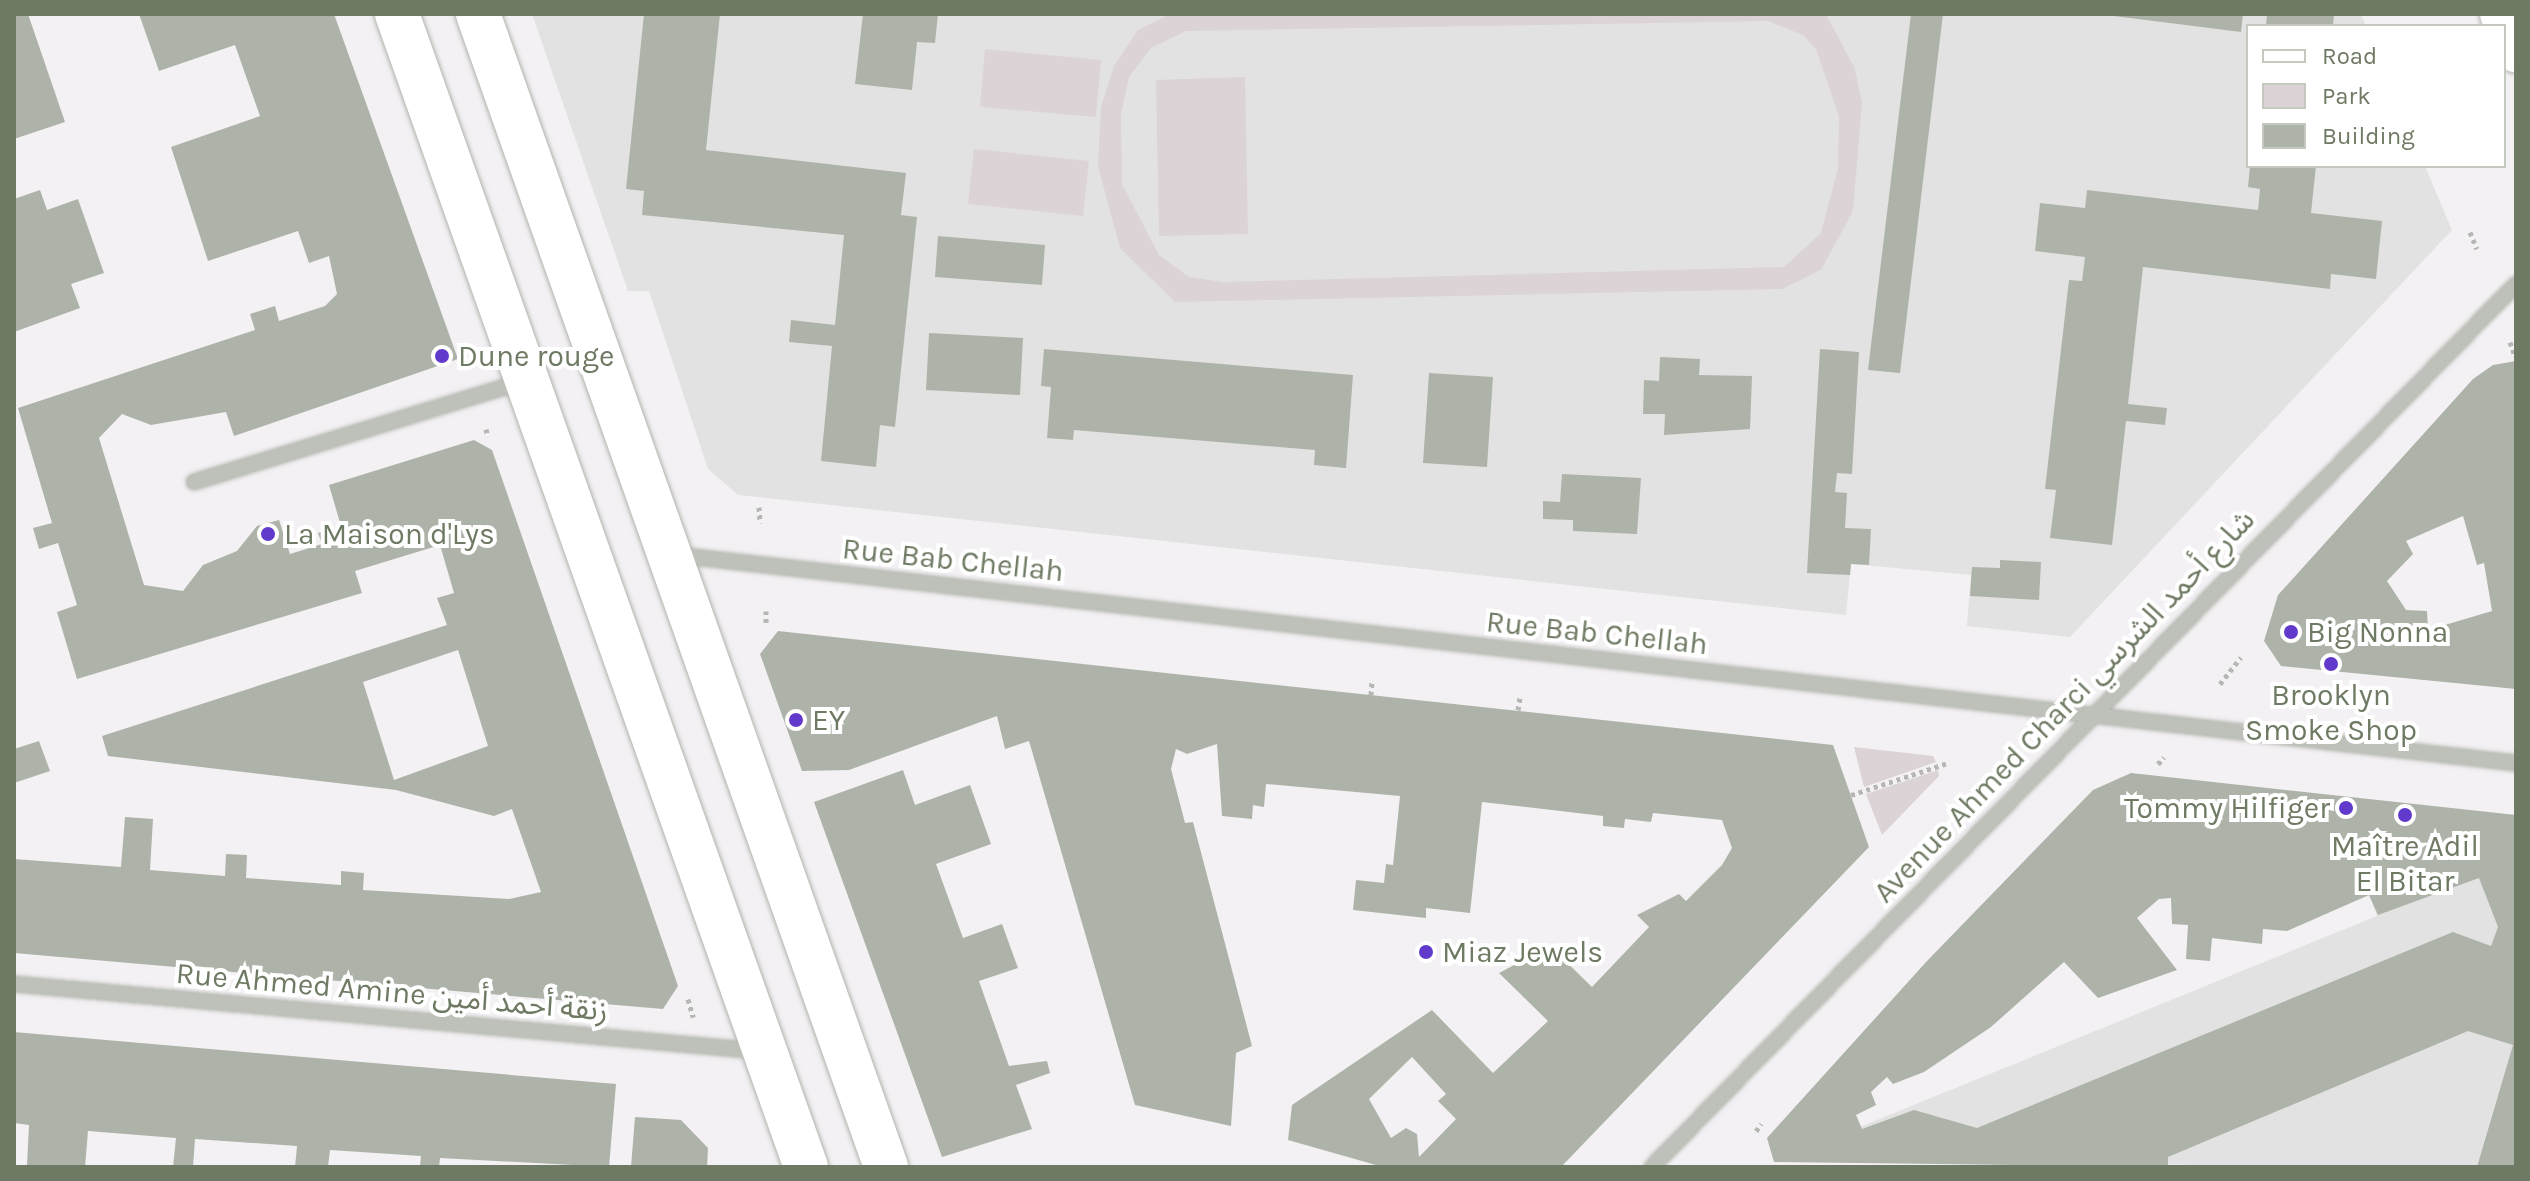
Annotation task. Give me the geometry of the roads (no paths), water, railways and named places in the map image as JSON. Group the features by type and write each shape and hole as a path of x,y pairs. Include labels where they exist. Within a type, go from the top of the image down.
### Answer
{"main road":[{"path":"397,14 806,1167"},
{"path":"478,14 672,554 886,1167"},
{"path":"2506,24 2516,50"}],"street":[{"name":"Avenue Ahmed Charci شارع أحمد الشرسي","path":"1658,1166 2091,716 2516,284"},
{"path":"194,482 528,379"},
{"name":"Rue Bab Chellah","path":"672,554 2516,763"},
{"name":"Rue Ahmed Amine زنقة أحمد أمين","path":"14,984 765,1052"}],"place":[{"name":"Dune rouge","path":"442,356"},
{"name":"La Maison d'Lys","path":"268,534"},
{"name":"Big Nonna","path":"2291,632"},
{"name":"Brooklyn Smoke Shop","path":"2331,664"},
{"name":"EY","path":"796,720"},
{"name":"Tommy Hilfiger","path":"2346,808"},
{"name":"Maître Adil El Bitar","path":"2405,815"},
{"name":"Miaz Jewels","path":"1426,952"}]}
